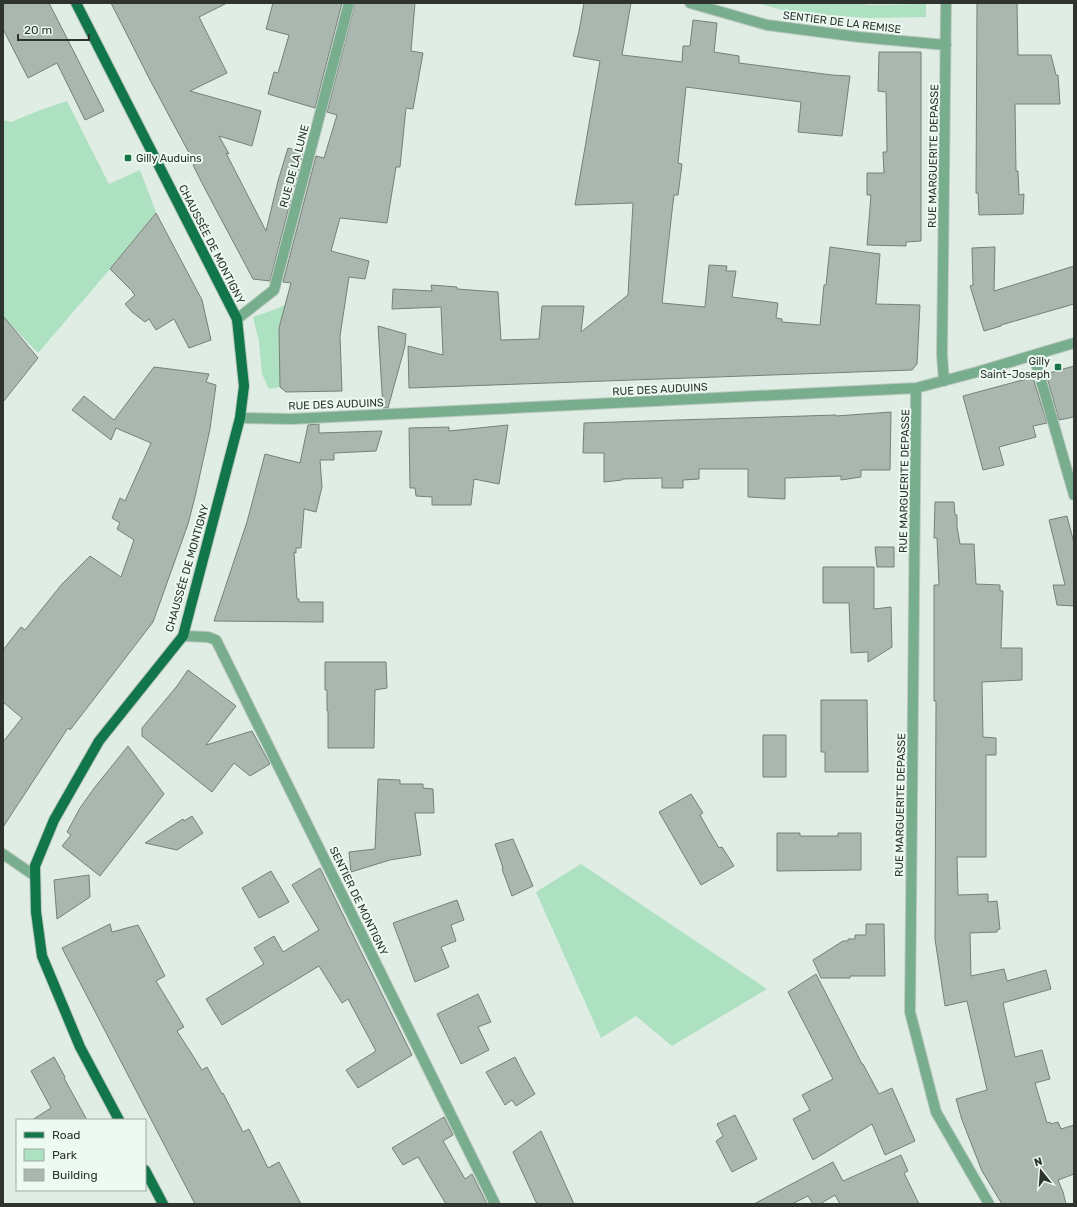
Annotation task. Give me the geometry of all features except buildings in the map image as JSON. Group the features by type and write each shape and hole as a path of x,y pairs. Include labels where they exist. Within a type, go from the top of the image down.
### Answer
{"main road":[{"name":"CHAUSSÉE DE MONTIGNY","path":"76,3 237,319 244,386 240,418 183,636 99,741 54,820 35,866 36,912 42,956 80,1047 118,1119"},
{"path":"146,1172 163,1204"}],"street":[{"name":"RUE DE LA LUNE","path":"237,319 274,290 349,3"},
{"name":"SENTIER DE LA REMISE","path":"690,3 767,25 859,37 946,45"},
{"name":"RUE MARGUERITE DEPASSE","path":"944,380 942,355 946,3"},
{"name":"RUE DES AUDUINS","path":"240,418 291,419 916,388 1034,356 1074,343"},
{"path":"1034,356 1074,495"},
{"name":"RUE MARGUERITE DEPASSE","path":"916,388 910,1012 936,1112 989,1204"},
{"name":"SENTIER DE MONTIGNY","path":"183,636 208,637 216,640 495,1204"},
{"path":"3,854 35,876"}],"green space":[{"path":"756,3 854,3 870,5 926,4 926,17 870,18 794,13"},
{"path":"67,101 109,184 140,170 156,212 110,269 38,353 11,325 3,321 3,120 11,122"},
{"path":"286,304 279,326 280,387 269,389 262,374 259,342 253,317"},
{"path":"581,864 767,989 672,1046 636,1016 601,1038 536,892"}],"place":[{"name":"Gilly Auduins","path":"128,158"},
{"name":"Gilly Saint-Joseph","path":"1058,367"}]}
